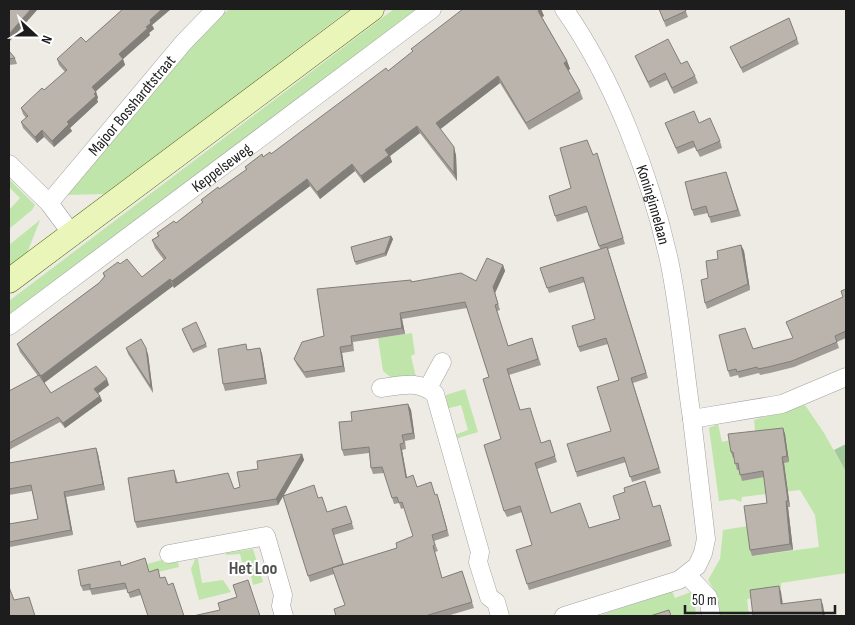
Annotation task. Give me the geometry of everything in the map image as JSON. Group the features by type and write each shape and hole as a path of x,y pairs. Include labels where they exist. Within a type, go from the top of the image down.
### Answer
{"main road":[{"path":"9,281 372,9"}],"street":[{"name":"Majoor Bosshardtstraat","path":"49,203 184,42 216,9"},
{"name":"Keppelseweg","path":"9,326 432,9"},
{"name":"Koninginnelaan","path":"564,9 582,34 635,147 658,220 669,262 692,419 706,539 703,553 697,566 679,580 564,616"},
{"path":"9,164 49,203 72,234"},
{"path":"428,388 442,362"},
{"path":"692,419 782,404 846,377"},
{"path":"382,388 414,383 428,388 435,394 480,552 478,562 489,597 496,602 500,616"},
{"path":"169,554 266,536 283,595 282,606 284,616"},
{"path":"687,575 708,597 711,616"}],"green space":[{"path":"230,9 350,9 104,194 67,195 185,54 219,17"},
{"path":"394,9 415,10 9,318 9,301"},
{"path":"9,179 35,205 32,210 9,229 9,210 20,198 9,187"},
{"path":"40,220 27,253 9,266 9,245"},
{"path":"412,333 415,354 411,356 416,377 394,380 383,371 378,338"},
{"path":"465,389 478,432 455,439 454,435 468,430 461,405 446,409 443,400 446,395"},
{"path":"805,405 824,433 846,472 846,573 781,583 781,595 747,599 749,616 720,616 718,596 708,580 720,559 723,530 748,526 753,556 819,547 815,515 800,490 742,497 741,502 734,499 719,501 709,428 718,424 722,442 730,440 757,449 754,420"},
{"path":"846,444 846,472 834,450"},
{"path":"253,549 263,582 253,585 248,562 242,562 240,554 226,555 226,553"},
{"path":"195,559 198,559 202,583 223,580 231,592 199,600 191,569"},
{"path":"162,560 164,563 178,562 179,567 150,574 147,564"},
{"path":"672,591 675,598 691,592 695,602 696,616 598,616"}],"building":[{"path":"9,9 31,9 9,34"},
{"path":"123,9 162,9 150,20 151,23 146,27 148,28 119,54 123,59 92,87 96,92 94,94 96,96 67,122 69,124 52,141 42,130 35,137 21,122 28,116 21,108 42,88 44,90 67,70 57,59 81,37 86,42"},
{"path":"463,9 541,9 538,11 567,61 564,63 580,91 526,123 498,76 436,123 454,147 454,173 417,126 385,150 389,155 361,176 352,164 317,192 307,179 172,281 170,279 41,376 17,344 99,283 105,276 103,273 118,262 120,264 127,259 142,277 166,258 152,240 159,236 157,233 174,221 176,223 203,202 201,200 218,187 219,189 247,169 245,167 262,154 263,157 270,152 271,154 386,68 388,71 413,51 411,49"},
{"path":"659,9 685,9 686,11 664,21"},
{"path":"789,18 797,39 741,68 730,47"},
{"path":"668,39 681,64 687,61 695,76 672,88 665,73 648,82 635,56"},
{"path":"9,51 15,58 9,59"},
{"path":"694,111 699,123 710,118 720,141 697,151 693,141 676,148 665,123"},
{"path":"587,140 593,155 597,153 623,238 599,246 586,206 555,216 549,196 571,188 560,148"},
{"path":"726,172 738,210 709,217 706,206 692,210 685,182"},
{"path":"391,236 385,253 355,262 351,247"},
{"path":"741,245 748,284 705,303 701,280 708,278 706,261 718,259 717,251"},
{"path":"607,247 646,373 631,378 659,468 630,477 624,457 576,472 567,444 611,431 597,387 619,380 606,338 578,347 572,326 595,319 583,277 547,288 540,268"},
{"path":"487,258 503,265 493,287 498,304 495,305 508,346 532,338 538,359 507,369 520,410 530,408 541,443 550,440 555,456 535,463 551,513 580,503 589,528 620,519 613,496 625,492 624,488 645,481 653,507 660,505 670,540 527,584 516,550 532,545 520,506 504,511 484,445 501,439 483,379 489,377 465,302 400,313 402,328 351,336 352,345 340,347 343,366 304,372 294,359 302,342 324,336 317,289 411,280 411,282 461,273 476,281"},
{"path":"846,289 846,331 835,336 837,342 792,361 758,369 757,367 737,372 736,369 728,371 719,335 745,328 753,349 793,338 786,322 843,297 841,291"},
{"path":"196,322 206,344 192,350 182,329"},
{"path":"141,339 146,348 151,387 126,348"},
{"path":"246,344 247,350 260,348 265,378 223,384 218,349"},
{"path":"96,366 107,379 94,389 100,396 63,423 58,417 9,443 9,391 39,375 51,393"},
{"path":"408,404 413,433 402,435 404,443 400,444 406,478 413,475 417,487 431,482 435,495 437,494 447,530 432,535 435,545 433,546 442,578 462,571 472,602 425,616 336,616 334,609 345,605 332,568 397,548 396,543 413,536 402,502 399,503 397,497 392,498 382,467 371,468 369,447 342,450 339,422 352,421 351,412"},
{"path":"783,428 787,456 782,457 788,501 786,501 790,544 750,550 744,506 767,503 763,471 740,475 738,463 735,464 733,452 731,452 728,434"},
{"path":"96,448 103,484 64,492 71,530 9,542 9,524 38,519 31,485 9,489 9,463"},
{"path":"302,454 276,499 135,522 128,478 174,470 176,483 228,473 234,489 240,487 237,472 258,469 257,461"},
{"path":"314,485 318,498 322,497 327,512 346,506 352,523 332,529 343,564 308,576 283,496"},
{"path":"145,558 149,572 158,569 160,578 165,577 168,585 173,583 184,616 148,616 139,589 128,593 125,583 90,589 90,584 81,586 78,570 120,561 121,566"},
{"path":"248,580 260,616 193,616 220,610 218,603 237,597 233,585"},
{"path":"779,586 781,604 821,599 823,616 753,616 750,590"},
{"path":"9,587 14,600 29,597 35,616 9,616"},
{"path":"669,610 671,616 650,616"}],"district":[{"name":"Het Loo","path":"253,568"}]}
